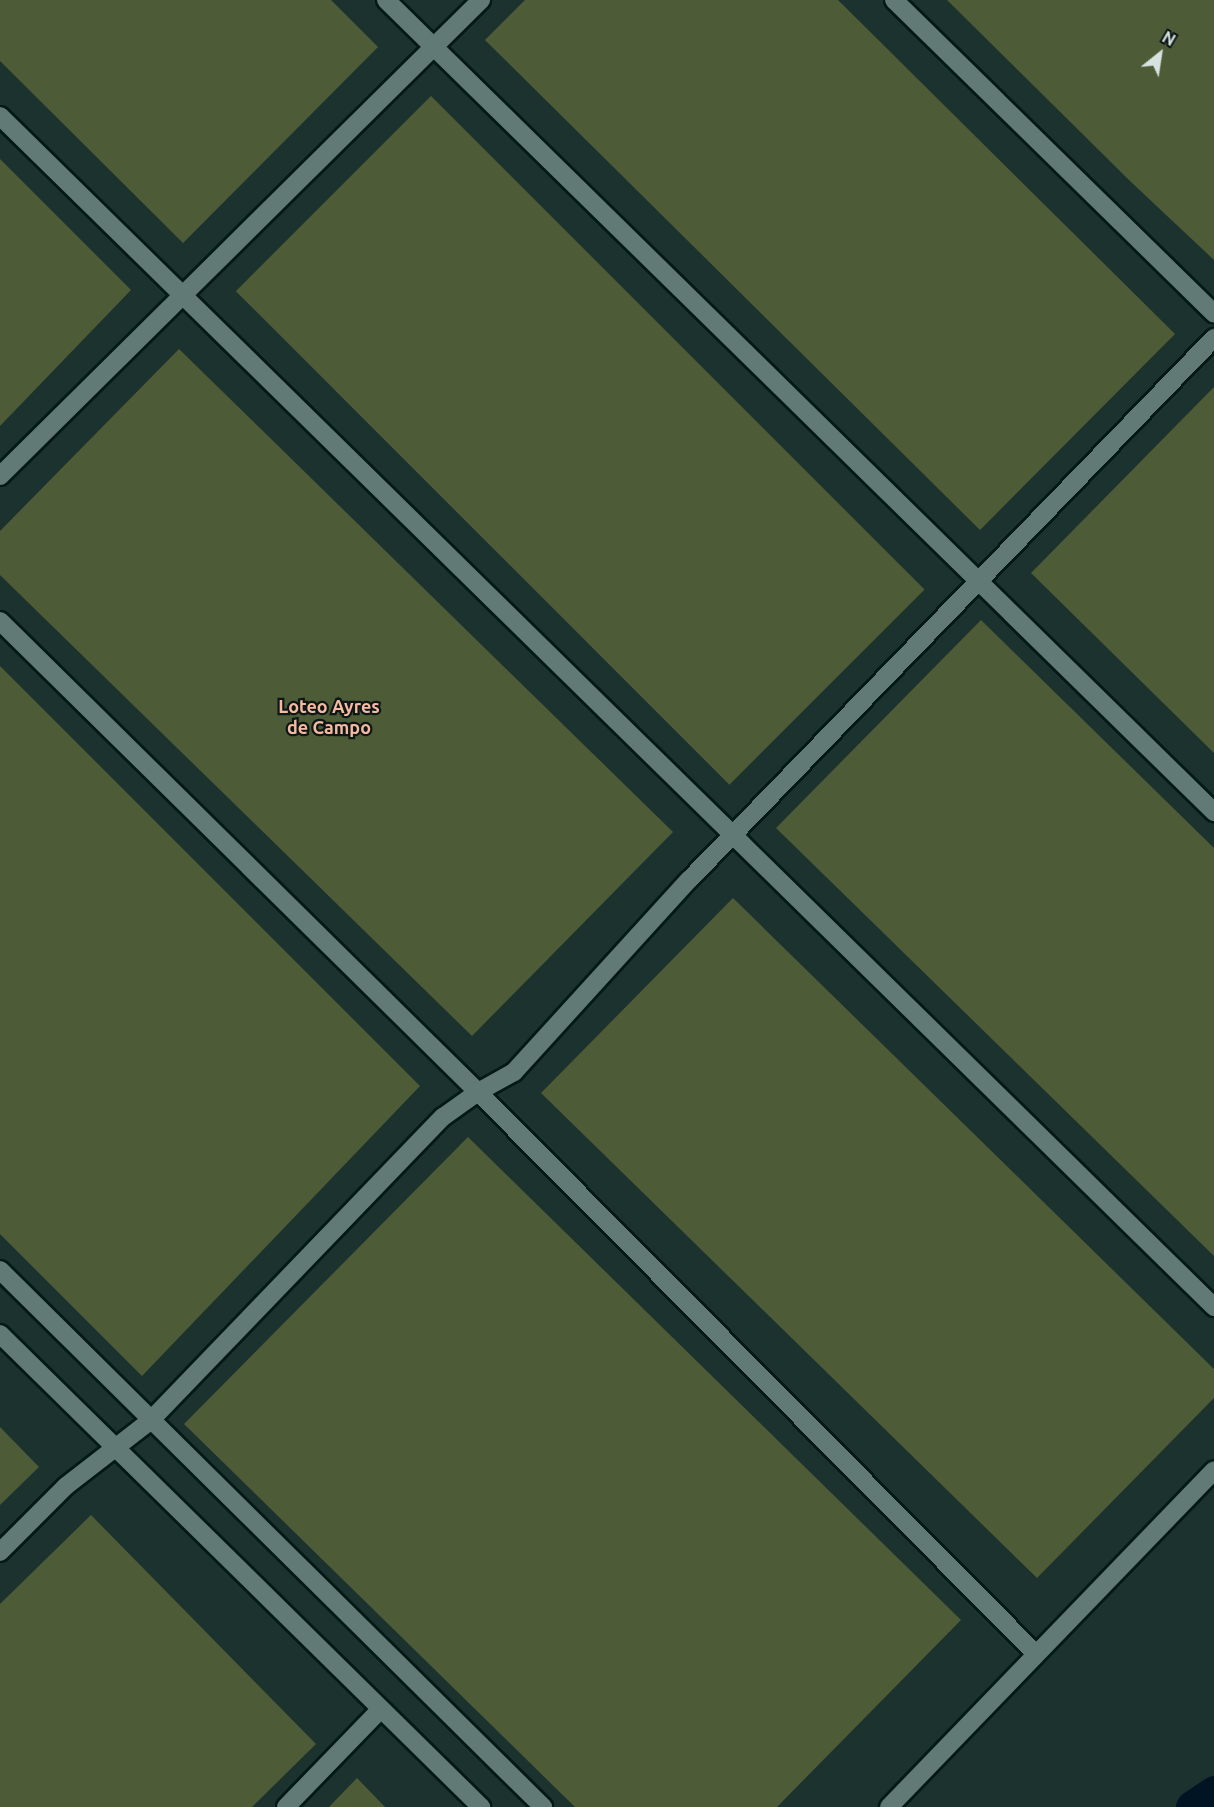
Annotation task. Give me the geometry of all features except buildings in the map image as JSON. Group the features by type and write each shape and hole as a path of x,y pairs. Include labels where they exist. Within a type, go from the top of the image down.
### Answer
{"street":[{"path":"386,0 1214,812"},
{"path":"0,476 481,0"},
{"path":"894,0 1214,313"},
{"path":"0,116 731,836 1214,1307"},
{"path":"0,1552 66,1486 151,1420 443,1117 478,1092 514,1072 731,836 1214,338"},
{"path":"0,621 478,1092 1036,1654"},
{"path":"0,1270 543,1807"},
{"path":"0,1334 481,1807"},
{"path":"889,1807 1214,1470"},
{"path":"286,1807 381,1708"}],"green space":[{"path":"0,0 331,0 378,47 183,243 0,61"},
{"path":"525,0 838,0 1175,334 980,530 485,40"},
{"path":"947,0 1214,0 1214,260 1130,181"},
{"path":"431,96 925,590 729,785 236,291"},
{"path":"0,159 131,290 0,426"},
{"path":"179,349 673,832 472,1036 0,575 0,531"},
{"path":"1214,387 1214,753 1031,573"},
{"path":"981,620 1214,848 1214,1256 776,828"},
{"path":"0,666 420,1086 142,1376 0,1234"},
{"path":"733,898 1214,1369 1214,1398 1037,1578 541,1093"},
{"path":"468,1137 961,1620 777,1807 575,1807 184,1424"},
{"path":"0,1427 39,1467 0,1505"},
{"path":"91,1515 316,1744 252,1807 0,1807 0,1604"},
{"path":"357,1778 385,1807 329,1807"}],"waterway":[{"path":"1192,1807 1214,1792"}],"district":[{"name":"Loteo Ayres de Campo","path":"329,717"}]}
